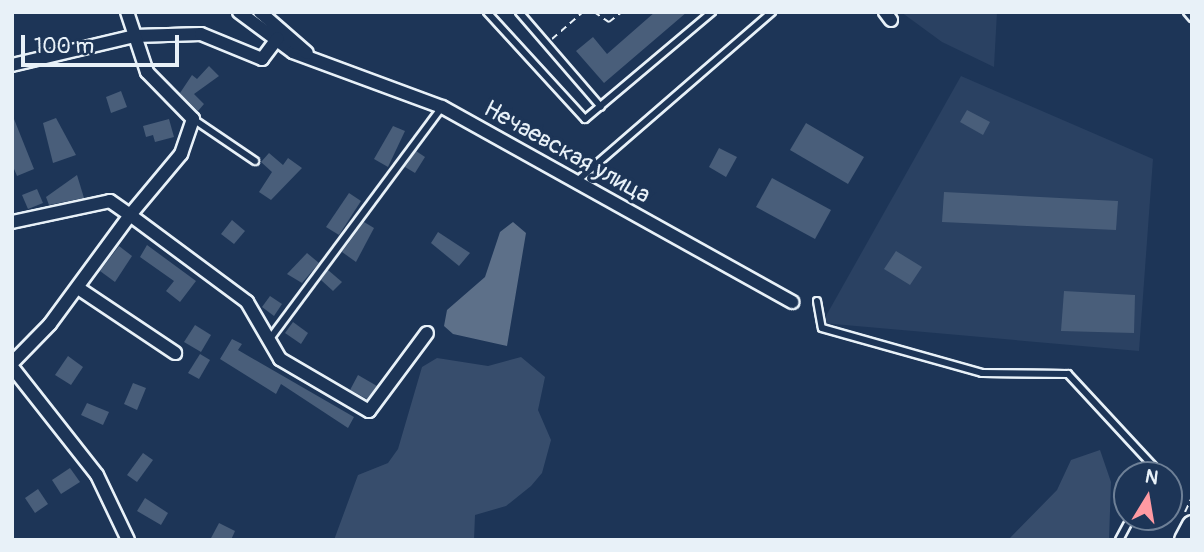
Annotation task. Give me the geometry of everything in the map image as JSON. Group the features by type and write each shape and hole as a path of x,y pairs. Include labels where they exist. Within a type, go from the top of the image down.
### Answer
{"main road":[{"path":"1184,540 1192,525"}],"street":[{"path":"127,12 147,72 194,118 181,154 130,215 78,288 12,365 97,474 128,540"},
{"name":"Нечаевская улица","path":"239,12 276,40 313,58 442,107 792,302"},
{"name":"Нечаевская улица","path":"260,12 313,58"},
{"path":"12,65 135,36 201,34 262,59 276,40"},
{"path":"12,222 110,201 247,302 280,359 369,411 376,410 427,332"},
{"path":"78,288 175,353"}],"lane":[{"path":"487,12 577,115 585,119 712,12"},
{"path":"519,12 601,107"},
{"path":"577,181 772,12"},
{"path":"1187,12 1192,18"},
{"path":"268,342 442,107"},
{"path":"194,118 255,161"},
{"path":"817,301 822,328 982,373 1068,374 1149,461"}],"path":[{"path":"546,44 583,12"},
{"path":"594,12 609,22 622,12"}],"shaded area":[{"path":"901,12 997,12 994,67 942,42"},
{"path":"961,76 1153,159 1139,351 822,323"},
{"path":"513,222 526,233 507,346 453,334 444,326 447,310 485,277 500,232"},
{"path":"521,357 545,377 538,410 551,440 542,473 531,486 506,506 475,515 474,540 334,540 358,475 388,463 398,449 422,367 437,358 488,366"},
{"path":"1100,450 1111,482 1109,540 1008,540 1057,490 1071,460"}],"building":[{"path":"655,12 687,12 604,83 576,51 593,37 607,54"},
{"path":"209,66 219,76 194,94 204,104 198,111 180,93 192,75 197,79"},
{"path":"121,91 127,107 111,113 106,97"},
{"path":"967,110 990,122 983,135 960,122"},
{"path":"12,114 34,169 17,176 12,164"},
{"path":"56,118 76,155 53,163 43,123"},
{"path":"169,119 174,137 155,142 153,135 146,137 143,126"},
{"path":"806,123 864,157 848,184 790,150"},
{"path":"393,126 405,131 388,167 374,159"},
{"path":"719,148 737,157 726,177 709,167"},
{"path":"416,151 425,157 415,173 405,167"},
{"path":"269,153 283,165 288,158 302,168 271,200 259,192 272,172 261,162"},
{"path":"77,175 84,198 49,205 46,197"},
{"path":"772,178 831,210 815,239 756,207"},
{"path":"37,189 43,203 28,209 22,195"},
{"path":"944,192 1118,201 1116,230 942,222"},
{"path":"349,193 361,201 339,235 326,227"},
{"path":"232,220 245,231 234,244 221,234"},
{"path":"364,222 374,228 356,262 342,252"},
{"path":"438,232 470,253 459,266 431,243"},
{"path":"147,245 196,281 180,302 166,291 174,281 140,257"},
{"path":"119,246 132,256 115,282 100,271"},
{"path":"896,251 922,267 910,285 884,269"},
{"path":"307,253 319,263 302,283 287,274"},
{"path":"328,270 342,282 333,291 321,280"},
{"path":"1064,291 1135,295 1134,333 1061,331"},
{"path":"270,296 282,304 274,316 262,307"},
{"path":"293,322 308,333 301,344 285,333"},
{"path":"195,325 211,335 201,352 184,342"},
{"path":"232,339 242,344 238,350 354,417 348,428 281,384 276,394 220,359"},
{"path":"200,354 210,360 199,379 188,373"},
{"path":"68,356 83,367 71,385 55,375"},
{"path":"358,375 377,386 367,399 350,390"},
{"path":"133,383 146,388 137,410 124,404"},
{"path":"87,403 109,412 103,425 81,415"},
{"path":"143,453 153,460 137,482 127,475"},
{"path":"70,468 80,482 61,494 52,480"},
{"path":"38,489 48,504 35,513 25,498"},
{"path":"145,498 168,513 161,525 137,511"},
{"path":"219,523 235,531 231,540 210,540"}]}
